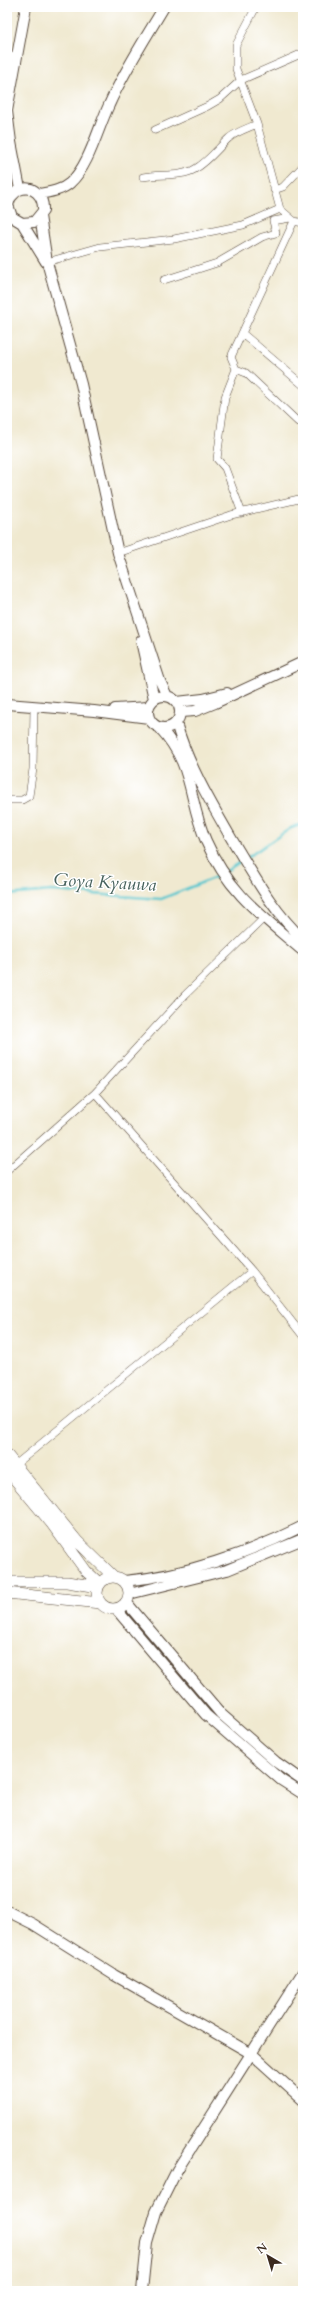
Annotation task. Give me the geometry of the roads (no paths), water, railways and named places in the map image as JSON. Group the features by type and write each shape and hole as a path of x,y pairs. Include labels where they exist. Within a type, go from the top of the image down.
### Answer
{"main road":[{"path":"20,189 8,127 7,111 11,57 26,7"},
{"path":"39,194 57,190 69,184 76,176 93,144 123,75 164,7"},
{"path":"48,264 22,223 12,217 8,205 8,199 20,189 30,189 39,194 43,205 40,216 48,264 81,384 118,553 139,621 160,681 168,696 177,702 180,712 176,723 205,790 253,874 291,928 303,939"},
{"path":"22,223 34,222 40,216"},
{"path":"139,621 151,703 149,718"},
{"path":"180,712 195,711 215,703 243,689 289,670 303,662"},
{"path":"177,702 203,699 243,689"},
{"path":"94,711 151,703 160,696 168,696"},
{"path":"7,704 94,711 149,718 174,744 183,760 206,842 233,888 263,918 303,951"},
{"path":"159,727 168,727 176,723"},
{"path":"7,1456 11,1468 78,1561 99,1585"},
{"path":"11,1468 77,1541 119,1579 128,1598 221,1714 276,1762 303,1781"},
{"path":"100,1603 96,1592 99,1585 108,1578 154,1578 205,1566 303,1526"},
{"path":"7,1593 100,1603 109,1609 116,1609 128,1598 227,1570 303,1540"},
{"path":"67,1582 75,1577 79,1570 78,1561"},
{"path":"7,1582 67,1582 99,1585"},
{"path":"116,1609 206,1715 281,1780 303,1794"},
{"path":"7,1911 33,1924 114,1975 252,2054 303,2100"},
{"path":"142,2291 147,2243 156,2212 177,2170 303,1972"}],"street":[{"path":"256,7 236,45 236,69 257,124 280,209 292,220 303,224"},
{"path":"155,130 208,106 241,80 303,52"},
{"path":"144,176 167,174 179,175 194,170 212,156 230,137 257,124"},
{"path":"274,190 283,187 303,166"},
{"path":"48,264 100,247 174,239 243,225 280,209"},
{"path":"164,280 217,263 262,237 276,233 273,221 292,220"},
{"path":"242,513 225,468 217,459 225,397 236,369 231,357 292,220"},
{"path":"242,333 303,385"},
{"path":"236,369 246,373 298,422"},
{"path":"118,553 242,513 303,498"},
{"path":"7,800 22,800 29,796 33,769 34,706"},
{"path":"7,1171 95,1093 185,995 263,918"},
{"path":"95,1093 252,1271 303,1336"},
{"path":"11,1468 252,1271"}],"waterway":[{"name":"Goya Kyauwa","path":"245,859 291,828 303,824"},
{"name":"Goya Kyauwa","path":"225,872 241,861"},
{"name":"Goya Kyauwa","path":"7,895 51,891 161,899 221,875"}]}
